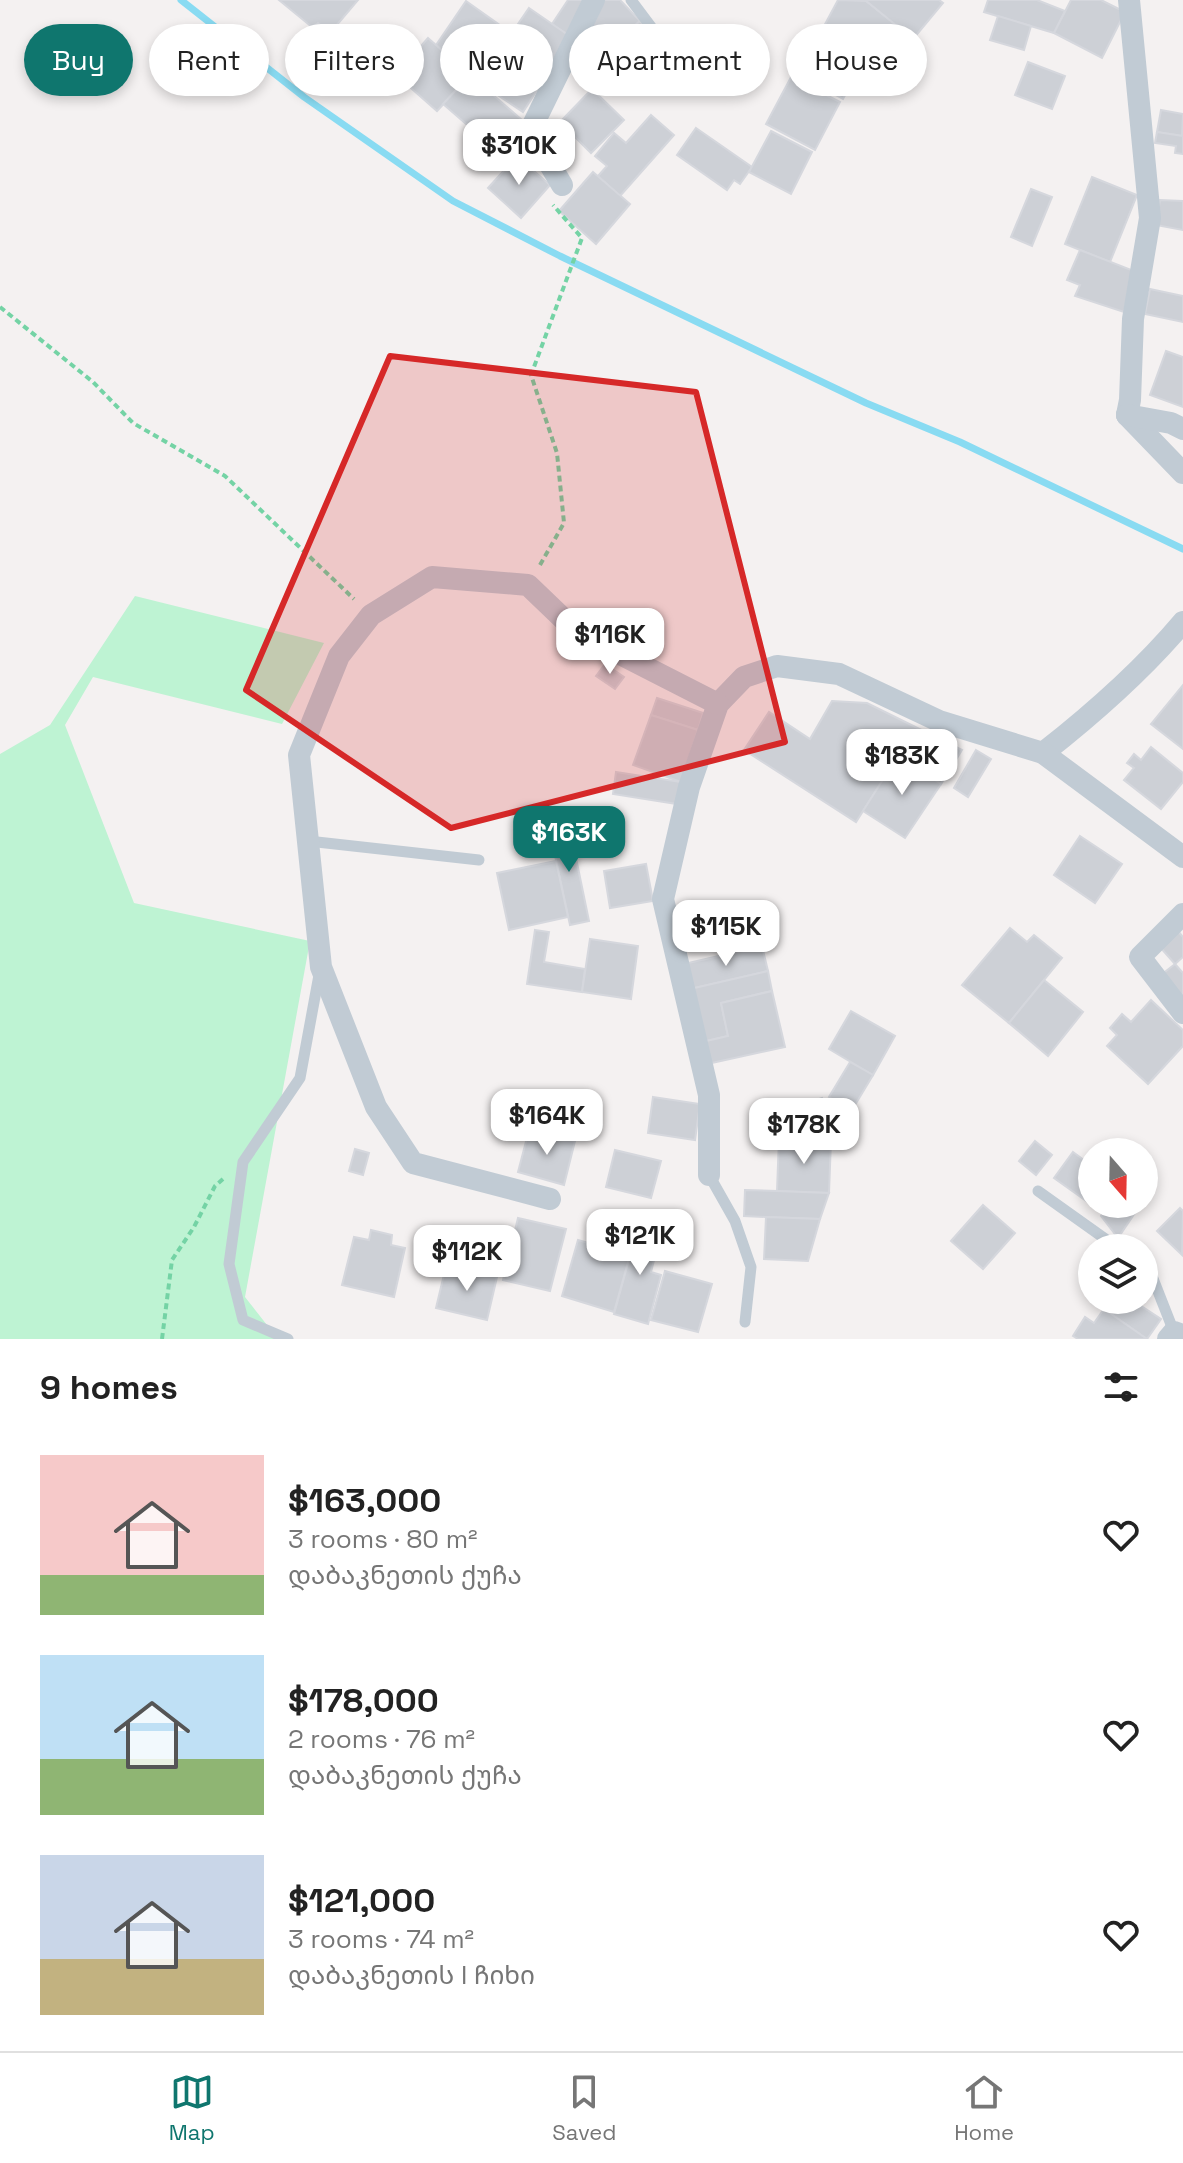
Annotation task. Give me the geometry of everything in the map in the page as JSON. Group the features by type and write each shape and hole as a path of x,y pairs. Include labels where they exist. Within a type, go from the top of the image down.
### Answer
{"street":[{"path":"562,185 530,131 594,0"},
{"path":"1127,415 1133,319 1150,218 1129,0"},
{"path":"1127,415 1171,423 1183,429"},
{"path":"1127,415 1183,473"},
{"path":"550,1199 413,1163 376,1107 321,967 299,755 339,656 371,615 432,577 528,585 577,632 718,704"},
{"path":"1043,753 1097,711 1153,658 1183,622"},
{"path":"709,1175 709,1095 663,899 689,787 718,704 744,677 777,666 839,674 939,721 1043,753 1183,857"},
{"path":"1183,914 1140,957 1183,1013"}],"lane":[{"path":"631,0 649,24"},
{"path":"308,841 479,860"},
{"path":"288,1339 243,1320 229,1264 243,1162 300,1078 321,967"},
{"path":"709,1175 735,1221 751,1267 745,1322"},
{"path":"1038,1191 1098,1234"},
{"path":"1158,1291 1175,1335"}],"path":[{"path":"528,585 564,523 557,453 531,375 582,238 552,207 562,185"},
{"path":"0,307 93,382 133,423 225,476 371,615"},
{"path":"162,1339 172,1260 194,1227 215,1186 243,1162"}],"highlighted area":[{"path":"390,356 696,392 785,742 451,828 246,690"}],"green space":[{"path":"135,596 324,643 282,724 93,677 65,725 134,903 310,941 245,1297 278,1339 0,1339 0,754 50,725"}],"building":[{"path":"279,0 358,0 338,24 308,24"},
{"path":"568,0 588,0 577,24 569,24 569,36 552,24"},
{"path":"602,0 620,0 640,21 637,24 589,24"},
{"path":"838,0 866,1 895,24 825,24"},
{"path":"865,0 939,0 943,3 926,24 895,24"},
{"path":"988,0 1037,0 1065,11 1054,33 984,12"},
{"path":"1071,0 1101,0 1125,12 1102,58 1054,33"},
{"path":"466,1 498,24 450,24"},
{"path":"529,8 552,24 518,24"},
{"path":"998,16 1031,26 1024,50 990,40"},
{"path":"553,25 569,36 553,65"},
{"path":"428,38 440,49 440,96 451,96 437,111 420,96 424,96 424,43"},
{"path":"1028,62 1065,76 1052,109 1015,95"},
{"path":"786,86 786,96 828,96 840,102 815,150 766,124"},
{"path":"450,96 494,96 521,119 495,149 443,104"},
{"path":"499,96 533,96 523,112"},
{"path":"585,96 599,96 624,120 591,153 560,122"},
{"path":"1161,110 1183,114 1182,136 1157,132"},
{"path":"651,115 674,135 620,196 598,176 607,166 595,156 614,133 626,143"},
{"path":"696,128 752,167 740,184 734,180 727,190 677,155"},
{"path":"771,131 812,152 791,194 749,172"},
{"path":"1157,132 1183,136 1183,154 1175,153 1176,146 1155,143"},
{"path":"517,156 550,185 521,218 488,188"},
{"path":"593,172 630,204 596,244 559,211"},
{"path":"1092,177 1137,195 1110,262 1065,244"},
{"path":"1031,189 1052,197 1032,246 1011,237"},
{"path":"1160,200 1183,201 1183,230 1156,225"},
{"path":"1080,250 1134,271 1124,312 1075,296 1080,285 1067,280"},
{"path":"1150,289 1183,296 1183,322 1145,314"},
{"path":"1166,351 1183,357 1183,407 1150,395"},
{"path":"605,664 624,677 615,689 596,676"},
{"path":"1183,685 1183,749 1151,724"},
{"path":"657,698 703,713 698,730 651,715"},
{"path":"832,701 867,703 962,750 941,784 898,756 856,822 744,750 769,712 810,739"},
{"path":"651,715 698,730 681,782 633,765"},
{"path":"1151,747 1183,773 1183,782 1161,809 1124,780 1134,768 1127,763 1134,754 1141,760"},
{"path":"976,750 991,759 968,797 954,788"},
{"path":"898,756 941,784 905,838 863,811"},
{"path":"616,772 681,782 677,804 613,794"},
{"path":"569,824 589,921 570,925 549,828"},
{"path":"1080,836 1122,864 1095,903 1054,875"},
{"path":"556,861 568,917 509,930 497,873"},
{"path":"646,864 653,901 610,908 604,871"},
{"path":"752,903 762,946 728,954 721,923 709,927 706,913"},
{"path":"1010,928 1027,942 1034,935 1062,958 1009,1023 962,985"},
{"path":"535,930 549,932 544,962 585,969 582,992 527,984"},
{"path":"1178,931 1183,937 1183,957 1175,964 1160,947"},
{"path":"590,939 638,946 631,999 582,992"},
{"path":"762,946 768,971 690,989 684,964"},
{"path":"1175,964 1183,973 1183,1000 1161,975"},
{"path":"768,971 772,991 721,1003 728,1036 702,1042 690,989"},
{"path":"1044,980 1083,1012 1048,1056 1009,1023"},
{"path":"772,991 785,1047 707,1064 702,1042 728,1036 721,1003"},
{"path":"1151,1000 1183,1030 1183,1046 1148,1084 1107,1046 1117,1035 1110,1028 1122,1014 1131,1022"},
{"path":"851,1011 895,1036 873,1075 829,1049"},
{"path":"850,1062 873,1075 852,1110 829,1097"},
{"path":"653,1097 700,1104 695,1140 648,1133"},
{"path":"822,1098 840,1139 800,1139 796,1107"},
{"path":"529,1130 575,1141 564,1185 518,1172"},
{"path":"779,1138 831,1140 829,1193 777,1191"},
{"path":"1035,1141 1052,1155 1036,1175 1019,1161"},
{"path":"355,1149 369,1153 363,1175 349,1171"},
{"path":"615,1150 661,1161 651,1198 606,1187"},
{"path":"1073,1152 1078,1156 1078,1195 1054,1178"},
{"path":"745,1190 829,1193 820,1219 744,1216"},
{"path":"983,1205 1015,1233 983,1269 951,1241"},
{"path":"1180,1208 1183,1211 1182,1255 1157,1231"},
{"path":"766,1217 820,1219 808,1261 764,1259"},
{"path":"518,1218 566,1229 550,1291 503,1280"},
{"path":"1103,1218 1132,1218 1121,1234 1115,1234"},
{"path":"639,1223 662,1229 651,1272 661,1275 648,1324 614,1314"},
{"path":"371,1230 392,1235 391,1245 405,1248 394,1297 342,1285 354,1237 369,1240"},
{"path":"578,1240 630,1255 614,1312 562,1296"},
{"path":"446,1266 497,1277 487,1320 436,1308"},
{"path":"665,1271 712,1284 698,1332 651,1320"},
{"path":"1100,1314 1111,1314 1147,1339 1078,1339 1073,1336 1085,1317 1094,1323"},
{"path":"1111,1314 1153,1314 1161,1319 1147,1339"}],"waterway":[{"path":"181,0 304,97 453,201 866,403 960,442 1183,549"}]}
